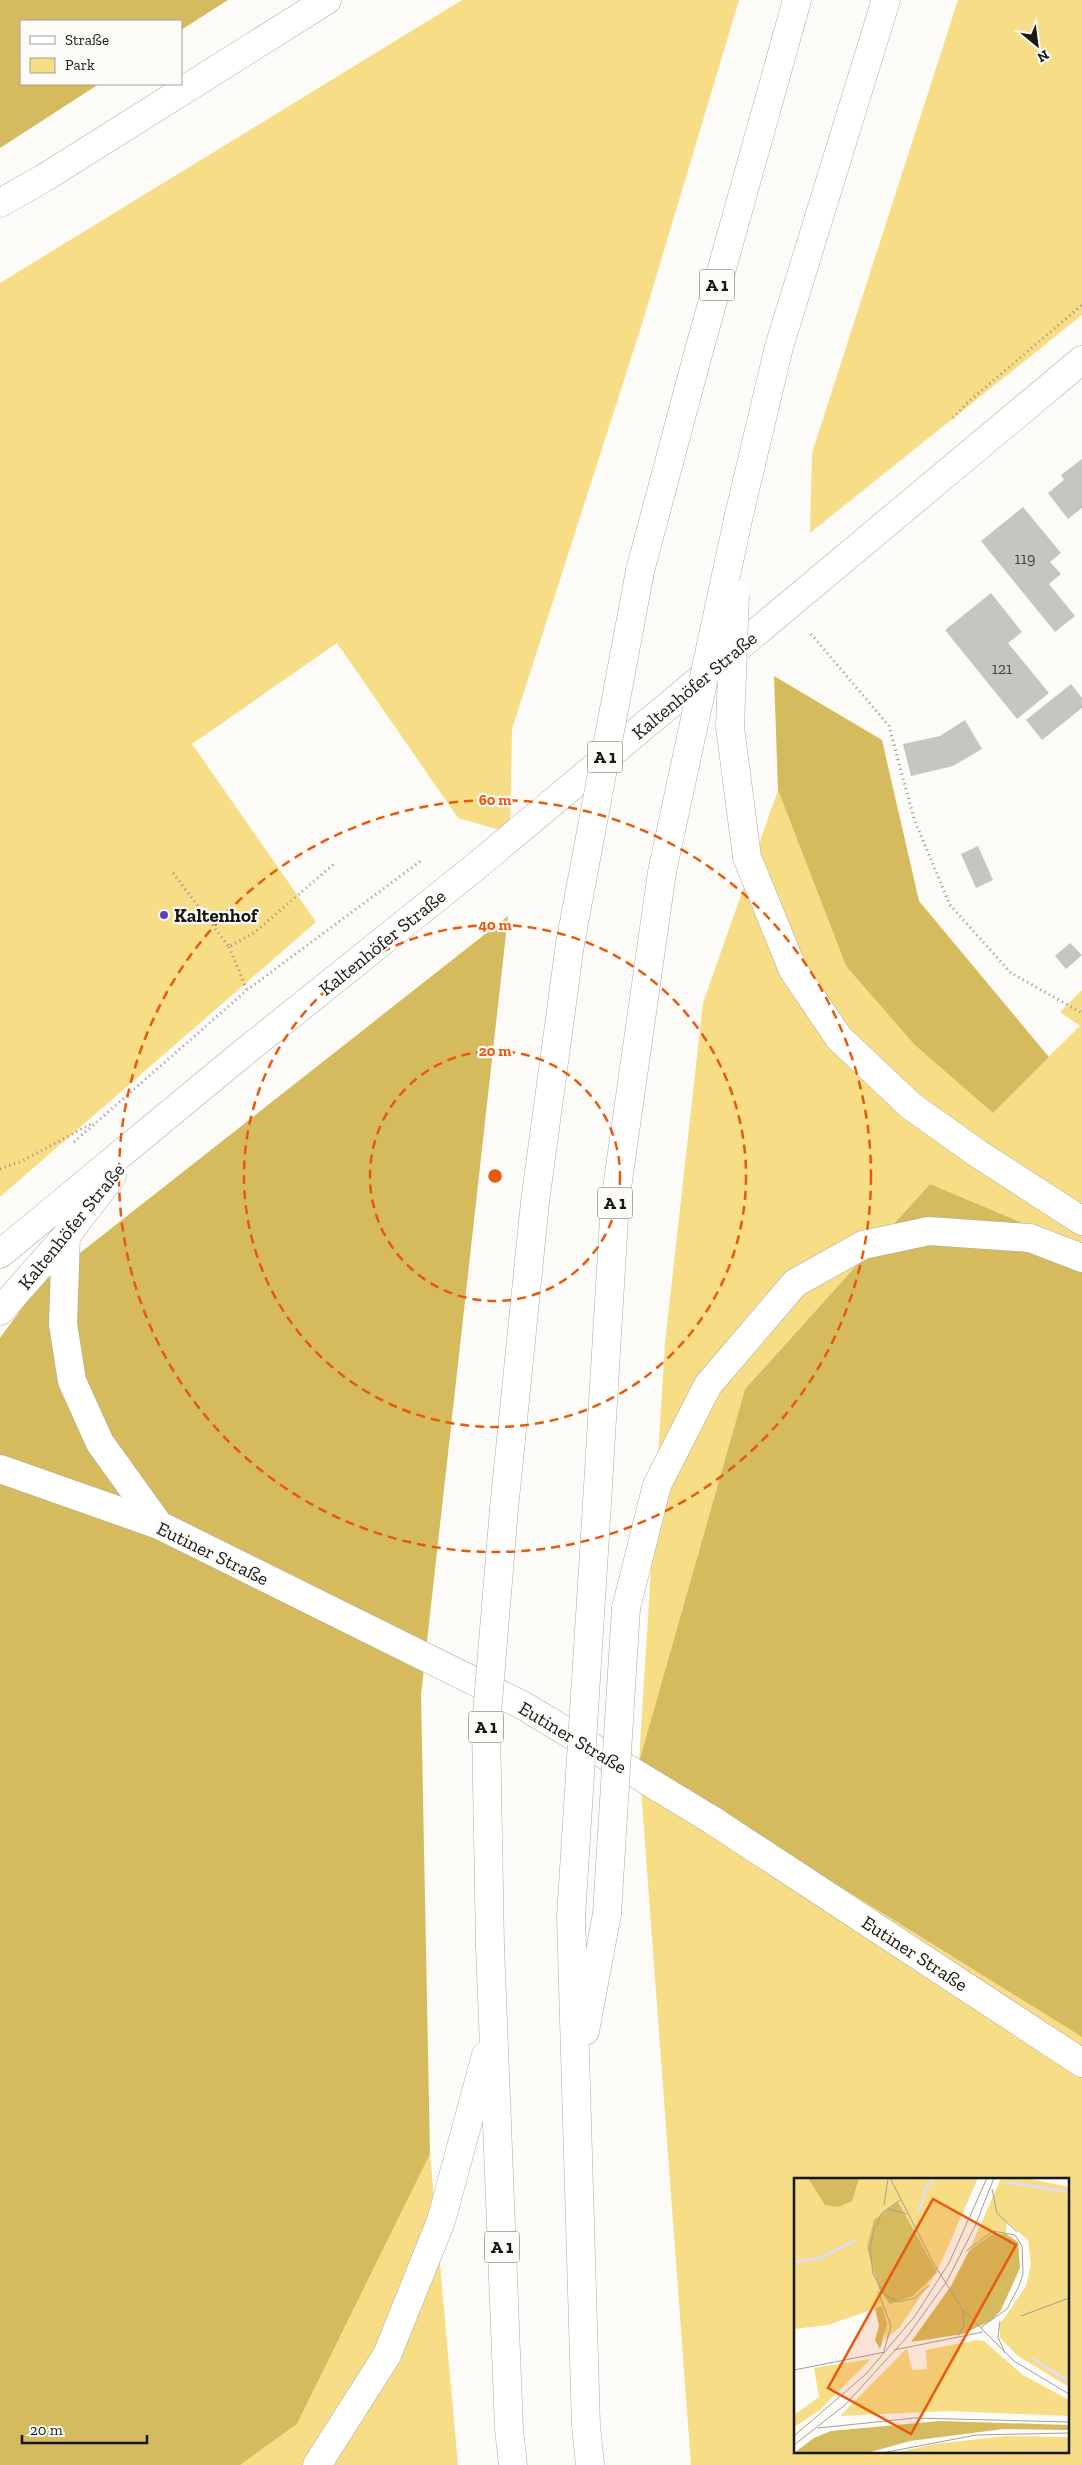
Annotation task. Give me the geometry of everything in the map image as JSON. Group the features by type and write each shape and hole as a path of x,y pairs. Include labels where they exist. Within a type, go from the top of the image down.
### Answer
{"main road":[{"path":"0,203 44,178 327,0"},
{"name":"A 1","path":"513,2465 509,2429 493,2029 486,1726 504,1510 535,1202 570,944 640,571 698,354 797,0"},
{"name":"A 1","path":"590,2465 586,2426 571,1917 596,1536 615,1202 662,872 739,515 779,347 886,0"},
{"name":"Kaltenhöfer Straße","path":"0,1254 237,1058 474,868 1082,360"},
{"path":"739,515 730,727 747,857 793,970 839,1038 911,1106 977,1154 1082,1221"},
{"name":"Kaltenhöfer Straße","path":"0,1311 66,1236 140,1139"},
{"path":"575,2084 607,1914 626,1608 657,1485 708,1385 795,1283 863,1245 929,1231 1030,1238 1082,1258"},
{"path":"66,1236 63,1324 72,1381 100,1443 159,1525"},
{"name":"Eutiner Straße","path":"0,1469 159,1525 524,1706 712,1820 1082,2062"},
{"path":"317,2465 387,2355 441,2221 493,2029"}],"path":[{"path":"787,607 889,726 914,819 950,905 1011,973 1082,1013"},
{"path":"0,1169 22,1160 95,1122 247,990 430,854"},
{"path":"229,947 255,932 334,864"},
{"path":"173,873 229,947 247,990"}],"green space":[{"path":"462,0 739,0 641,327 512,729 510,833 458,818 337,643 192,744 316,922 0,1197 0,283"},
{"path":"958,0 1082,0 1082,315 810,533 812,453"},
{"path":"778,790 846,966 992,1112 1080,1026 1060,1012 1082,990 1082,1248 930,1184 745,1389 639,1762 665,1343 703,1003"},
{"path":"639,1762 1082,2037 1082,2465 691,2465"},
{"path":"430,2154 458,2465 240,2465 297,2424"}],"shaded area":[{"path":"0,0 228,0 182,29 182,20 20,20 20,85 97,85 0,148"},
{"path":"774,676 882,740 919,901 1049,1057 993,1113 915,1045 846,966 778,790"},
{"path":"508,916 421,1695 430,2154 297,2424 240,2465 0,2465 0,1338 38,1286"},
{"path":"930,1184 1082,1248 1082,2037 639,1762 745,1389"}],"building":[{"path":"1082,459 1082,508 1068,519 1048,493 1064,480 1061,475"},
{"path":"1023,507 1061,553 1050,562 1061,574 1049,584 1075,616 1055,632 981,541"},
{"path":"991,593 1022,632 1008,643 1049,693 1017,719 945,630"},
{"path":"1071,684 1082,698 1082,708 1042,740 1026,720"},
{"path":"965,720 982,749 953,766 911,776 903,744 940,736"},
{"path":"978,846 993,880 976,888 961,854"},
{"path":"1070,943 1082,955 1066,969 1055,956"}],"place":[{"name":"Kaltenhof","path":"164,915"}]}
